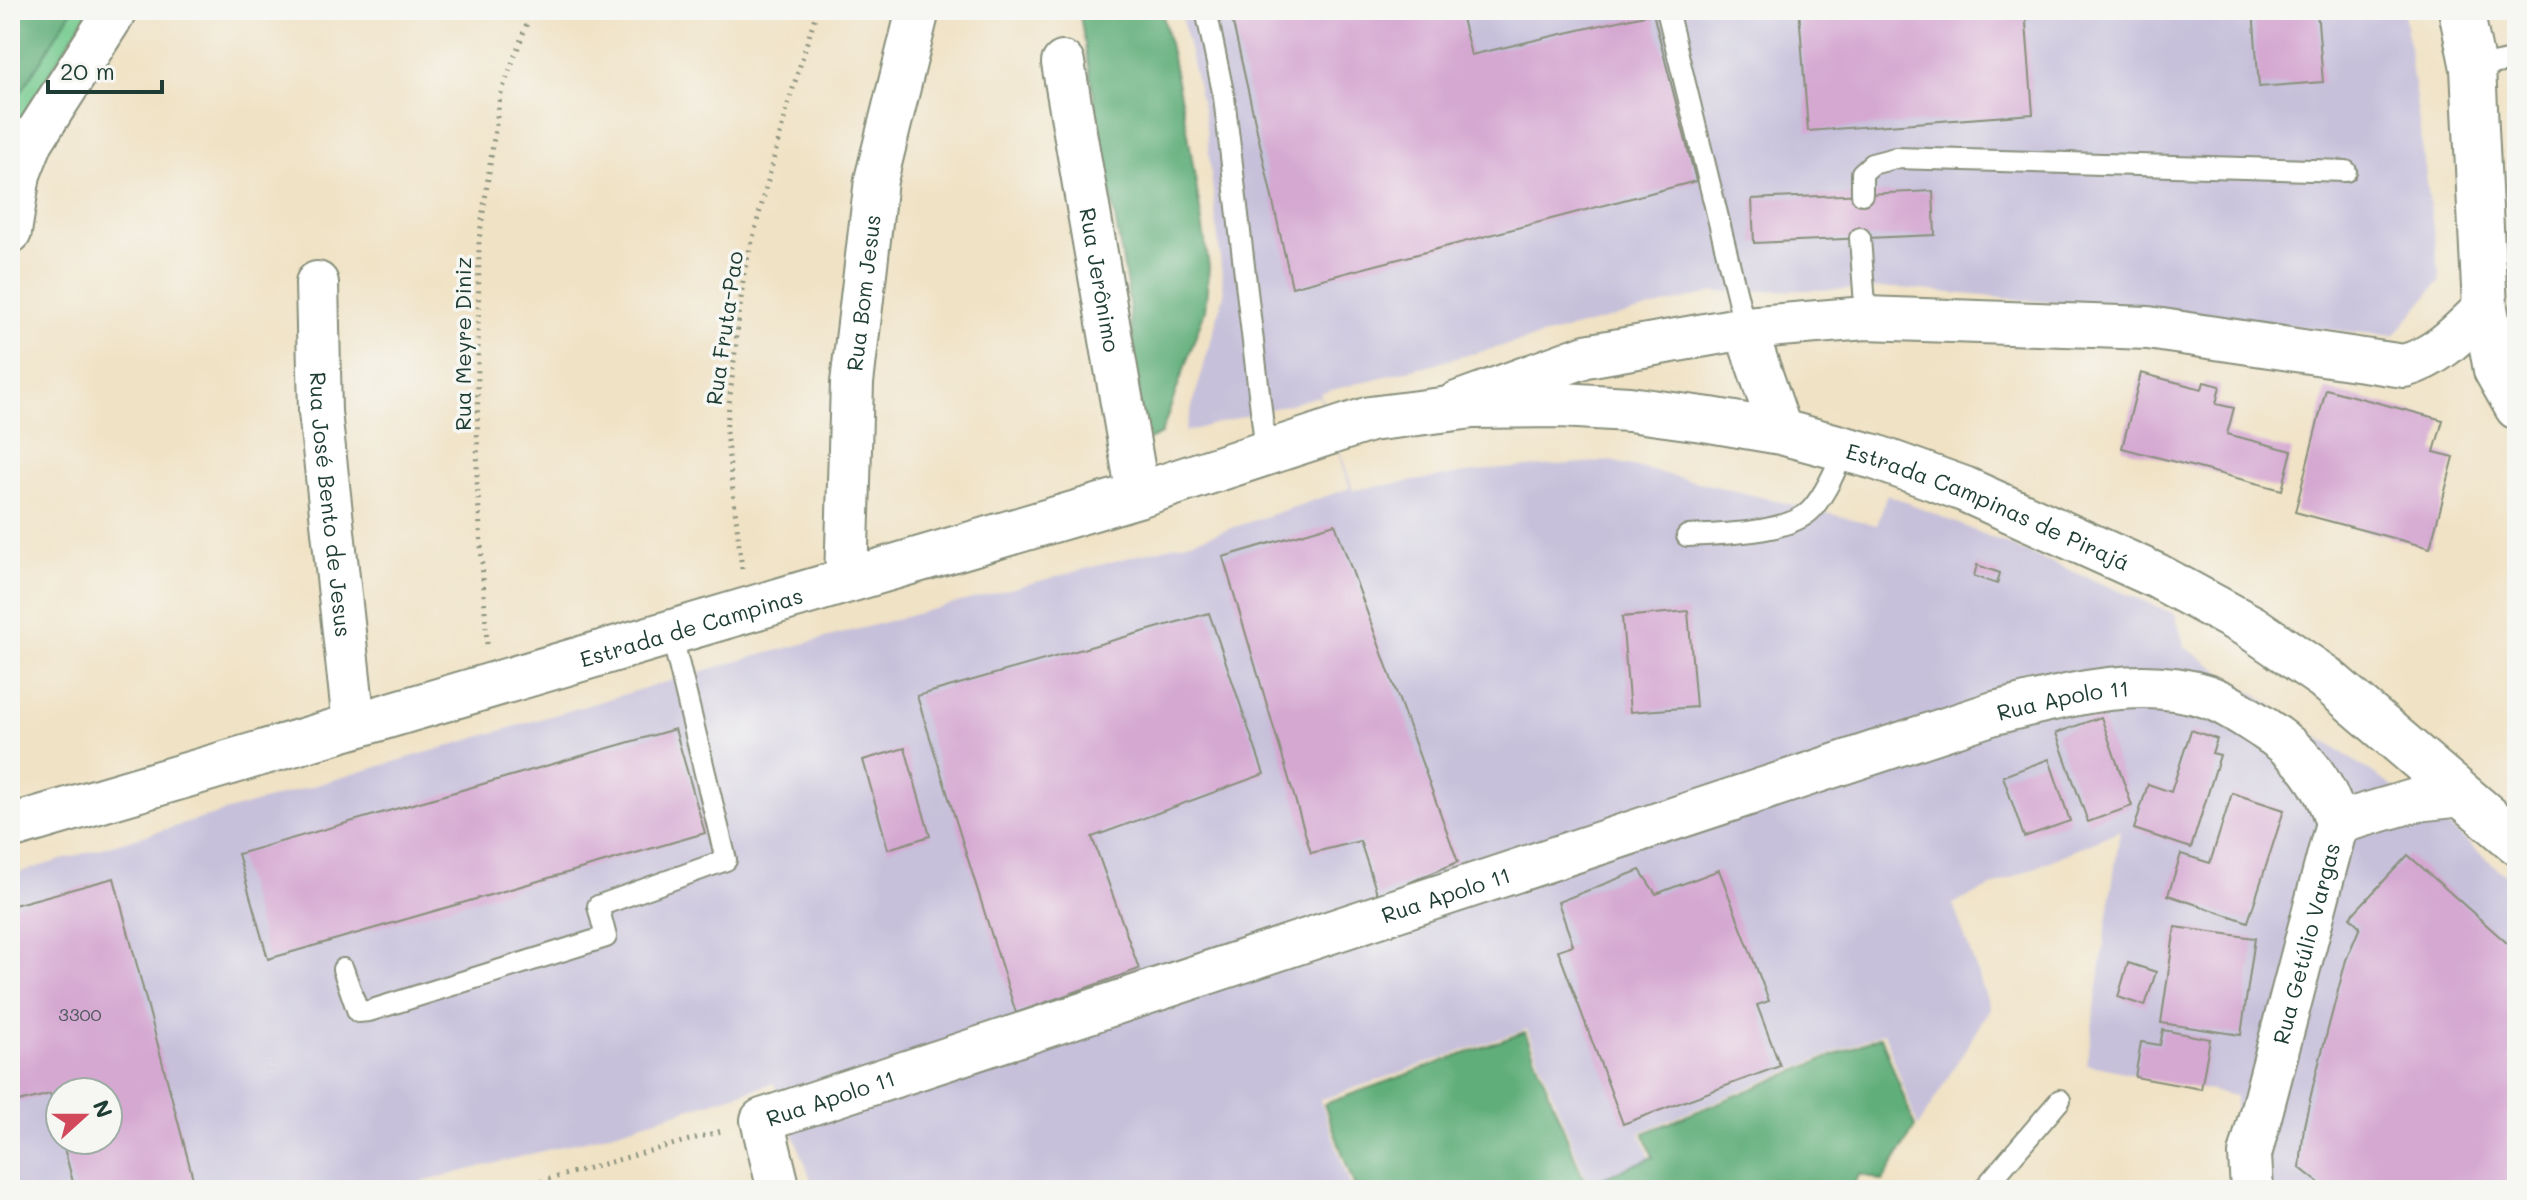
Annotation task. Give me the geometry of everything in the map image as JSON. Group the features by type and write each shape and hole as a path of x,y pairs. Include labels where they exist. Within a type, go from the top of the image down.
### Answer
{"main road":[{"path":"2461,10 2473,68 2485,308 2517,407"},
{"name":"Estrada Campinas de Pirajá","path":"1370,419 1473,406 1561,405 1629,409 1781,432 1844,449 1964,489 2157,576 2251,627 2324,677 2517,842"},
{"name":"Estrada de Campinas","path":"10,827 1138,495 1370,419"}],"street":[{"path":"10,232 19,174 32,141 116,10"},
{"name":"Rua Bom Jesus","path":"846,580 852,383 876,180 918,10"},
{"name":"Rua Jerônimo","path":"1063,63 1138,495"},
{"name":"Rua José Bento de Jesus","path":"317,283 320,412 354,724"},
{"path":"1435,411 1586,356 1745,328 1866,318 2148,328 2404,366 2421,362 2442,349 2485,308"},
{"path":"1745,328 1781,432"},
{"name":"Rua Apolo 11","path":"762,1120 1994,713 2072,694 2118,688 2184,691 2232,708 2278,737 2304,760 2329,798 2337,823"},
{"name":"Rua Getúlio Vargas","path":"2251,1172 2337,823 2416,800 2463,795"},
{"path":"762,1120 779,1190"},
{"path":"2221,1190 2251,1172"}],"lane":[{"path":"1206,10 1224,97 1266,452"},
{"path":"1667,10 1745,328"},
{"path":"2473,68 2517,59"},
{"path":"1862,194 1862,173 1872,164 1895,158 2346,171"},
{"path":"1860,238 1866,318"},
{"path":"1687,536 1766,530 1810,511 1830,482 1844,449"},
{"path":"343,969 358,1012 369,1011 606,937 598,906 726,860 709,775 671,632"},
{"path":"1983,1190 2060,1100"}],"path":[{"name":"Rua Meyre Diniz","path":"490,685 477,479 479,240 500,96 532,10"},
{"name":"Rua Fruta-Pao","path":"747,610 726,432 744,272 787,108 817,10"},
{"name":"Rua Apolo 11","path":"510,1190 762,1120"}],"shaded area":[{"path":"1180,10 2404,10 2440,281 2394,336 1901,288 1714,292 1320,393 1353,490 1487,470 1611,461 1877,525 1887,494 2175,614 2185,647 2439,818 2517,885 2517,1190 2237,1190 2235,1096 2087,1064 2120,830 1953,904 1990,1008 1918,1127 1884,1032 1640,1132 1650,1158 1588,1183 1527,1029 1320,1100 1352,1190 815,1190 774,1083 601,1136 391,1190 10,1190 10,875 734,662 1202,538 1350,488 1319,396 1185,432 1224,294 1205,118"}],"green space":[{"path":"10,10 89,10 10,136"},
{"path":"10,10 72,10 10,110"},
{"path":"1079,10 1162,10 1188,134 1209,267 1205,310 1161,434 1144,442 1127,286"},
{"path":"1525,1032 1586,1185 1653,1157 1644,1133 1881,1036 1915,1127 1883,1181 1860,1174 1850,1190 1356,1190 1324,1104"}],"building":[{"path":"1230,10 1460,10 1471,55 1653,13 1696,181 1292,287"},
{"path":"1799,10 2025,10 2033,114 1808,131"},
{"path":"2253,10 2317,10 2323,82 2259,87"},
{"path":"1933,191 1935,235 1754,243 1752,199"},
{"path":"2141,373 2202,389 2204,382 2220,386 2216,404 2234,408 2227,434 2292,451 2282,490 2122,448"},
{"path":"2326,389 2443,420 2434,452 2454,457 2430,548 2295,512"},
{"path":"1335,524 1458,862 1378,896 1360,841 1311,853 1223,557"},
{"path":"1977,565 2000,573 1997,584 1974,576"},
{"path":"1688,611 1696,707 1630,712 1622,617"},
{"path":"1209,613 1264,774 1092,837 1139,969 1016,1013 917,696"},
{"path":"2101,717 2132,806 2088,822 2056,733"},
{"path":"675,729 705,833 268,959 238,854"},
{"path":"2191,730 2217,739 2212,753 2220,755 2191,848 2134,829 2148,784 2171,792"},
{"path":"905,748 930,836 888,849 863,760"},
{"path":"2049,759 2070,821 2024,837 2003,776"},
{"path":"2232,793 2284,810 2248,922 2168,895 2181,854 2210,863"},
{"path":"2408,855 2517,952 2517,1190 2328,1190 2300,1168 2304,1126 2313,1086 2346,960 2360,927 2350,917"},
{"path":"1640,870 1656,894 1719,870 1769,1001 1757,1005 1780,1066 1623,1124 1558,950 1573,945 1558,902"},
{"path":"114,878 196,1190 75,1190 66,1156 124,1156 124,1076 44,1076 44,1096 19,1102 10,1068 10,959 16,958 10,937 10,906"},
{"path":"2175,927 2255,938 2241,1035 2161,1023"},
{"path":"2128,963 2156,972 2145,1006 2118,997"},
{"path":"2163,1030 2210,1039 2201,1089 2135,1077 2141,1042 2160,1045"}]}
